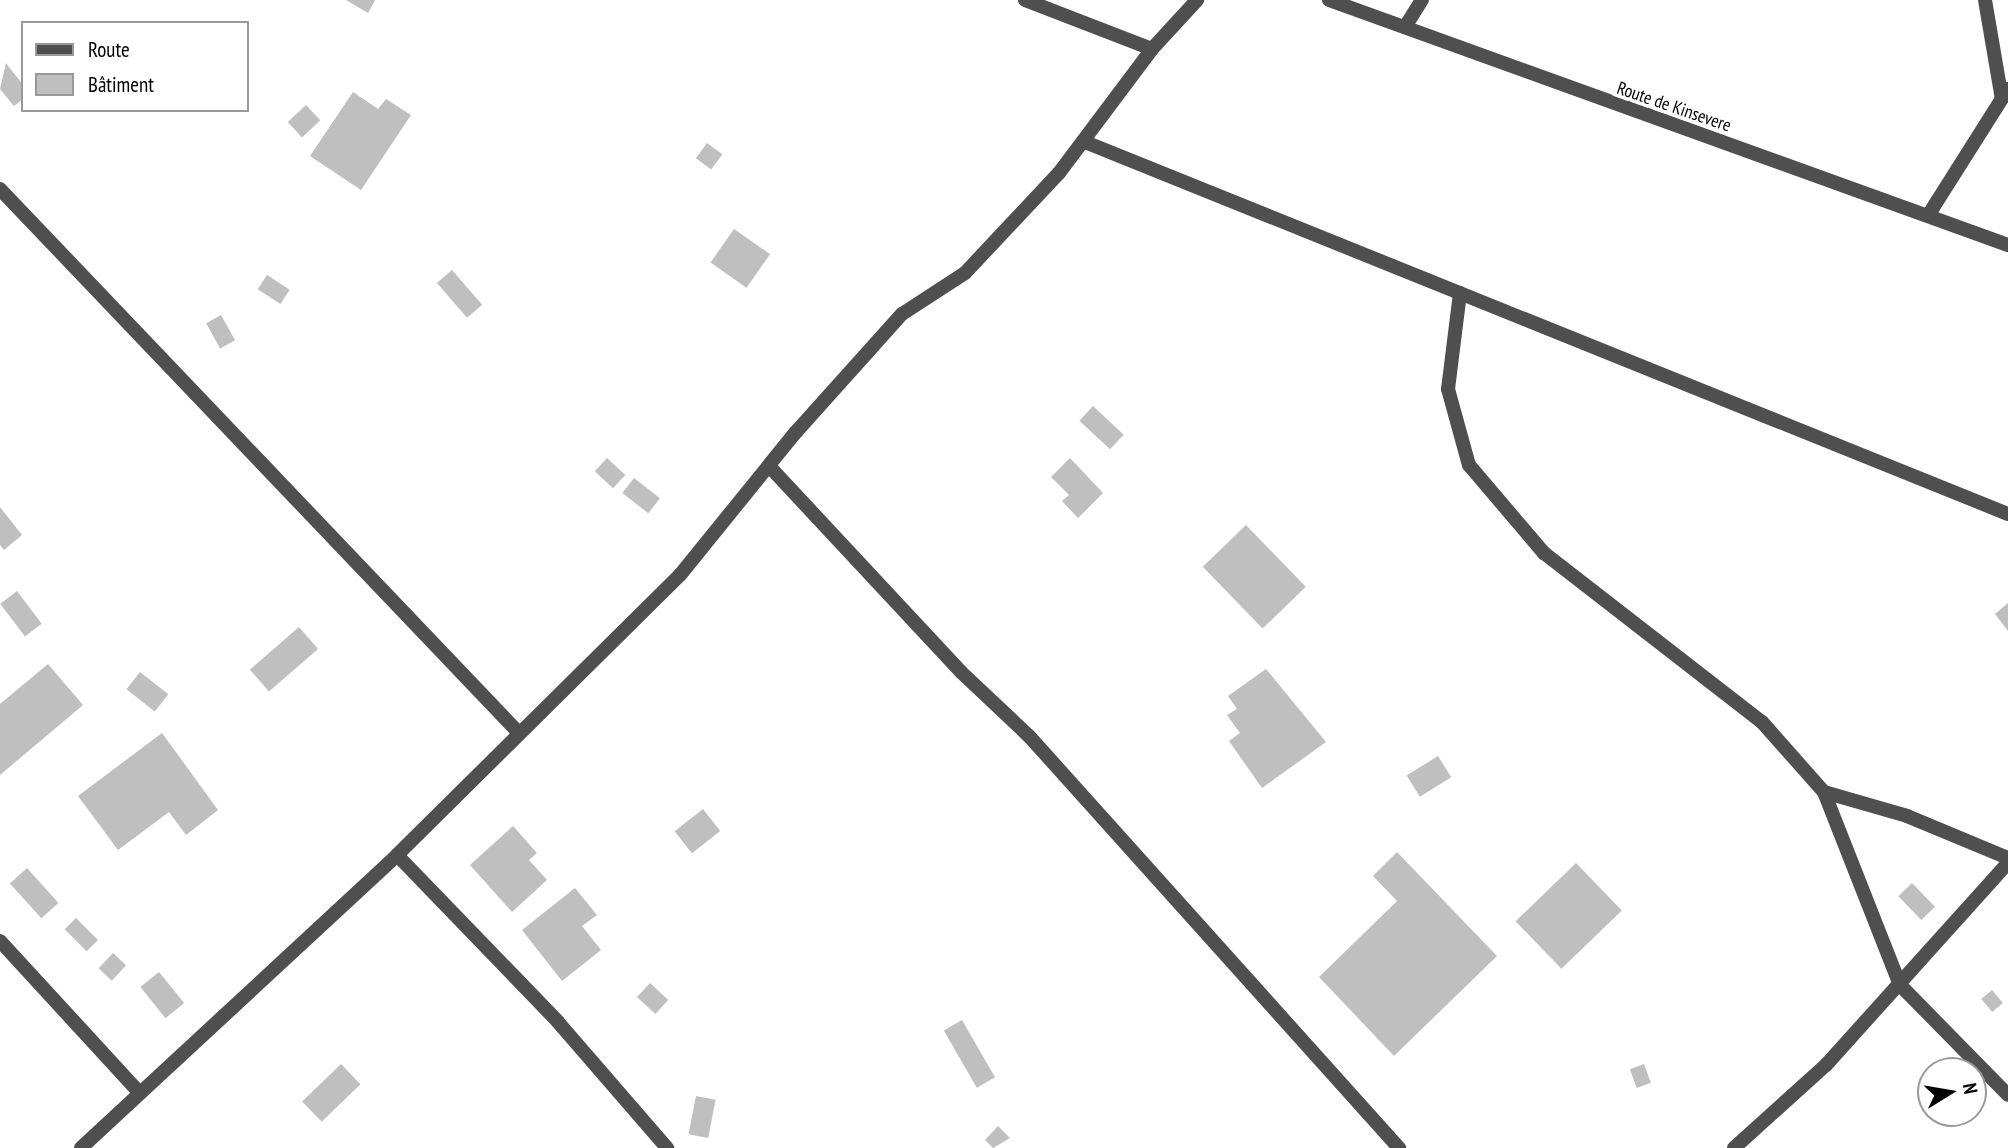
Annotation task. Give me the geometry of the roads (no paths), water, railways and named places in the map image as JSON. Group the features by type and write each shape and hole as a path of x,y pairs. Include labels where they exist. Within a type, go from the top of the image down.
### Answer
{"street":[{"path":"1025,0 1152,49"},
{"path":"81,1148 138,1091 397,855 680,575 769,466 902,314 965,273 1085,142 1152,49 1197,0"},
{"name":"Route de Kinsevere","path":"1329,0 1929,214 2008,245"},
{"path":"1405,27 1422,0"},
{"path":"1929,214 2005,94 1985,0"},
{"path":"1085,142 2008,514"},
{"path":"0,189 519,733"},
{"path":"1460,293 1448,389 1469,465 1544,553 1762,722 1824,792 1900,985 2008,1095"},
{"path":"769,466 961,672 1029,736 1399,1148"},
{"path":"1734,1148 1826,1065 1900,985 2008,860 1907,816 1824,792"},
{"path":"397,855 558,1022 667,1148"},
{"path":"0,941 138,1091"}]}
